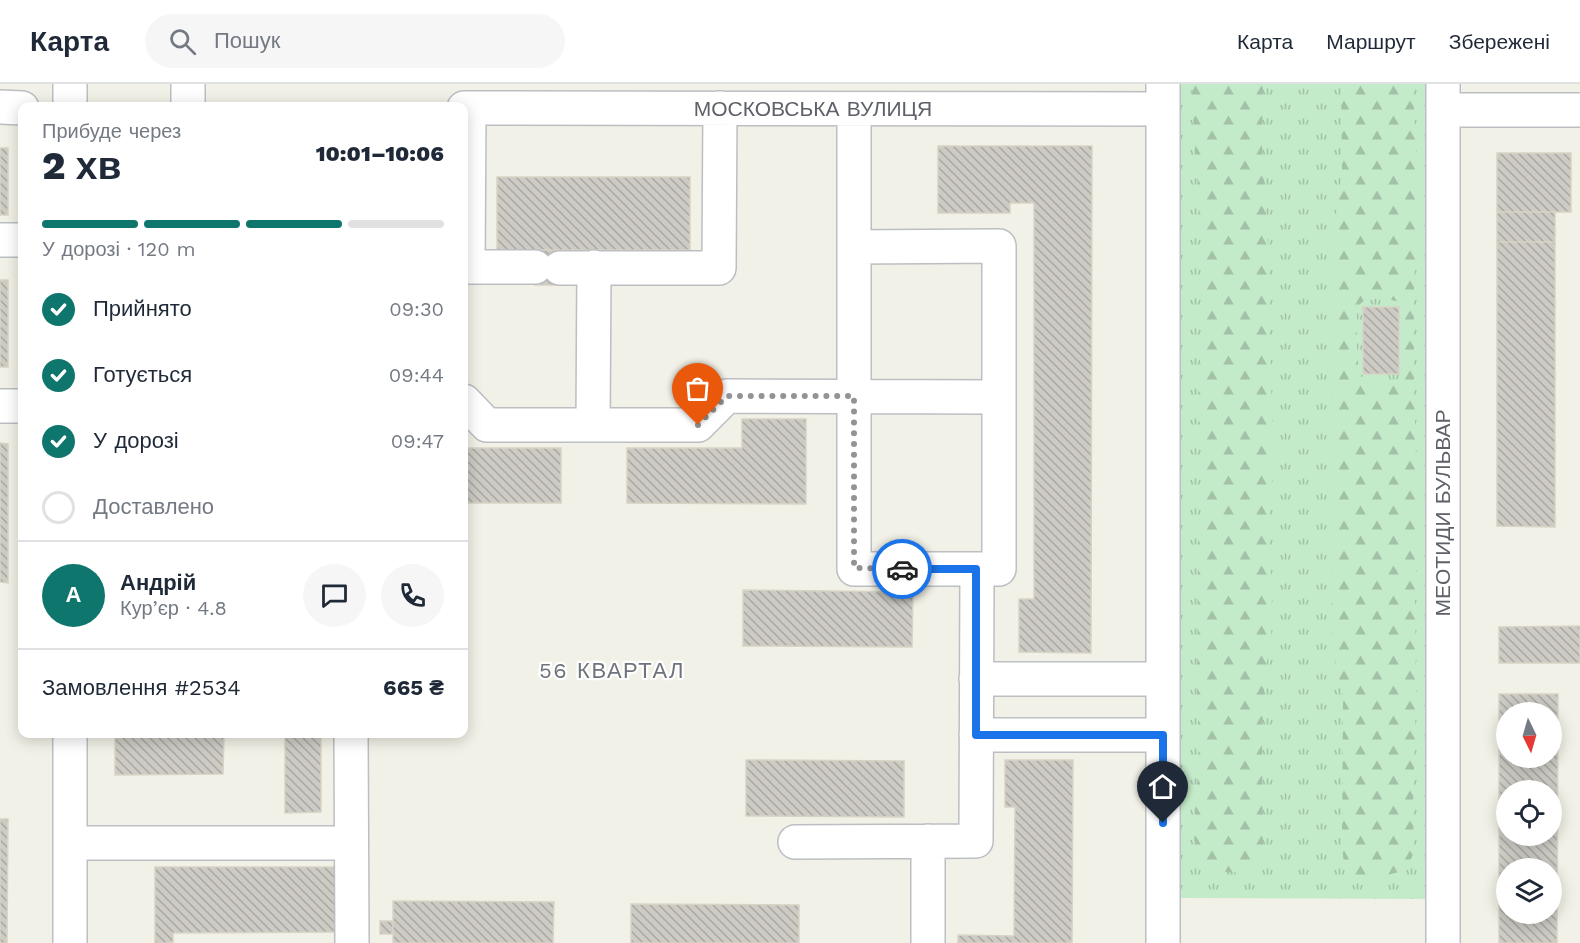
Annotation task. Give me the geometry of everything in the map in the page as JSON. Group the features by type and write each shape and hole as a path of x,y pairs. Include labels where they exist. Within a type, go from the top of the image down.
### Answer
{"street":[{"path":"70,84 70,102"},
{"path":"188,84 188,102"},
{"name":"МОСКОВСЬКА ВУЛИЦЯ","path":"468,108 854,109 959,96 1163,97"},
{"path":"1163,97 1163,943"},
{"path":"1443,97 1580,110"},
{"name":"МЕОТИДИ БУЛЬВАР","path":"1443,97 1443,943"},
{"path":"0,108 18,108"},
{"path":"468,267 719,268 720,108"},
{"path":"854,109 854,247 854,568 999,569 999,246 854,247"},
{"path":"0,240 18,240"},
{"path":"593,425 594,267"},
{"path":"468,405 487,425 698,425 727,396 999,396"},
{"path":"0,406 18,406"},
{"path":"795,842 976,842 976,569"},
{"path":"976,679 1163,679"},
{"path":"976,735 1163,735"},
{"path":"70,738 70,943"},
{"path":"351,738 352,943"},
{"path":"928,842 928,943"},
{"path":"70,843 351,843"}],"green space":[{"path":"1180,84 1426,84 1426,899 1180,898"},
{"path":"1191,84 1263,84 1262,145 1268,245 1273,469 1268,526 1272,594 1271,642 1265,672 1262,738 1263,852 1253,868 1233,873 1216,870 1199,856 1194,838 1199,750 1198,544 1204,477 1198,409 1202,313 1201,233"},
{"path":"1341,84 1413,84 1419,223 1414,281 1418,523 1415,596 1414,853 1405,870 1366,879 1351,875 1344,861 1342,845 1343,696 1333,652 1331,623 1334,492 1332,391 1334,229 1342,171","holes":["1374,299 1399,302 1403,307 1404,377 1382,380 1360,376 1357,356 1357,310 1359,306 1365,300"]}],"building":[{"path":"938,146 1092,146 1091,653 1019,652 1019,599 1034,599 1034,203 1010,203 1010,213 938,213"},
{"path":"0,148 8,148 8,215 0,215"},
{"path":"1497,153 1571,153 1571,212 1497,212"},
{"path":"497,177 690,177 690,250 497,250"},
{"path":"1497,212 1555,212 1555,242 1497,242"},
{"path":"1497,242 1555,242 1555,527 1497,526"},
{"path":"535,250 560,250 560,285 535,285"},
{"path":"0,280 8,280 8,367 0,367"},
{"path":"1363,307 1399,307 1399,374 1363,374"},
{"path":"742,419 806,419 806,504 627,503 627,448 742,448"},
{"path":"0,443 8,444 8,583 0,582"},
{"path":"468,448 561,448 561,503 468,503"},
{"path":"743,590 913,592 912,647 743,646"},
{"path":"1580,626 1580,663 1499,663 1499,627"},
{"path":"1499,694 1558,694 1558,702 1499,702"},
{"path":"115,738 224,738 223,774 115,775"},
{"path":"285,738 321,738 321,812 285,813"},
{"path":"746,760 904,761 904,817 746,816"},
{"path":"1005,760 1073,760 1072,943 958,943 958,935 1014,936 1015,807 1005,807"},
{"path":"1499,768 1558,768 1558,780 1499,780"},
{"path":"0,819 8,819 7,943 0,943"},
{"path":"1499,846 1557,846 1557,858 1499,858"},
{"path":"155,867 336,867 336,932 173,933 173,943 155,943"},
{"path":"393,901 554,902 553,943 393,943"},
{"path":"631,904 799,905 799,943 631,943"},
{"path":"380,921 393,921 393,934 380,934"},
{"path":"1499,924 1557,924 1557,943 1499,943"}],"way so far":[{"path":"698,425 727,396 854,396 854,568 902,569"}],"district":[{"name":"56 КВАРТАЛ","path":"612,670"}],"route":[{"path":"902,569 976,569 976,735 1163,735 1163,823"}]}
